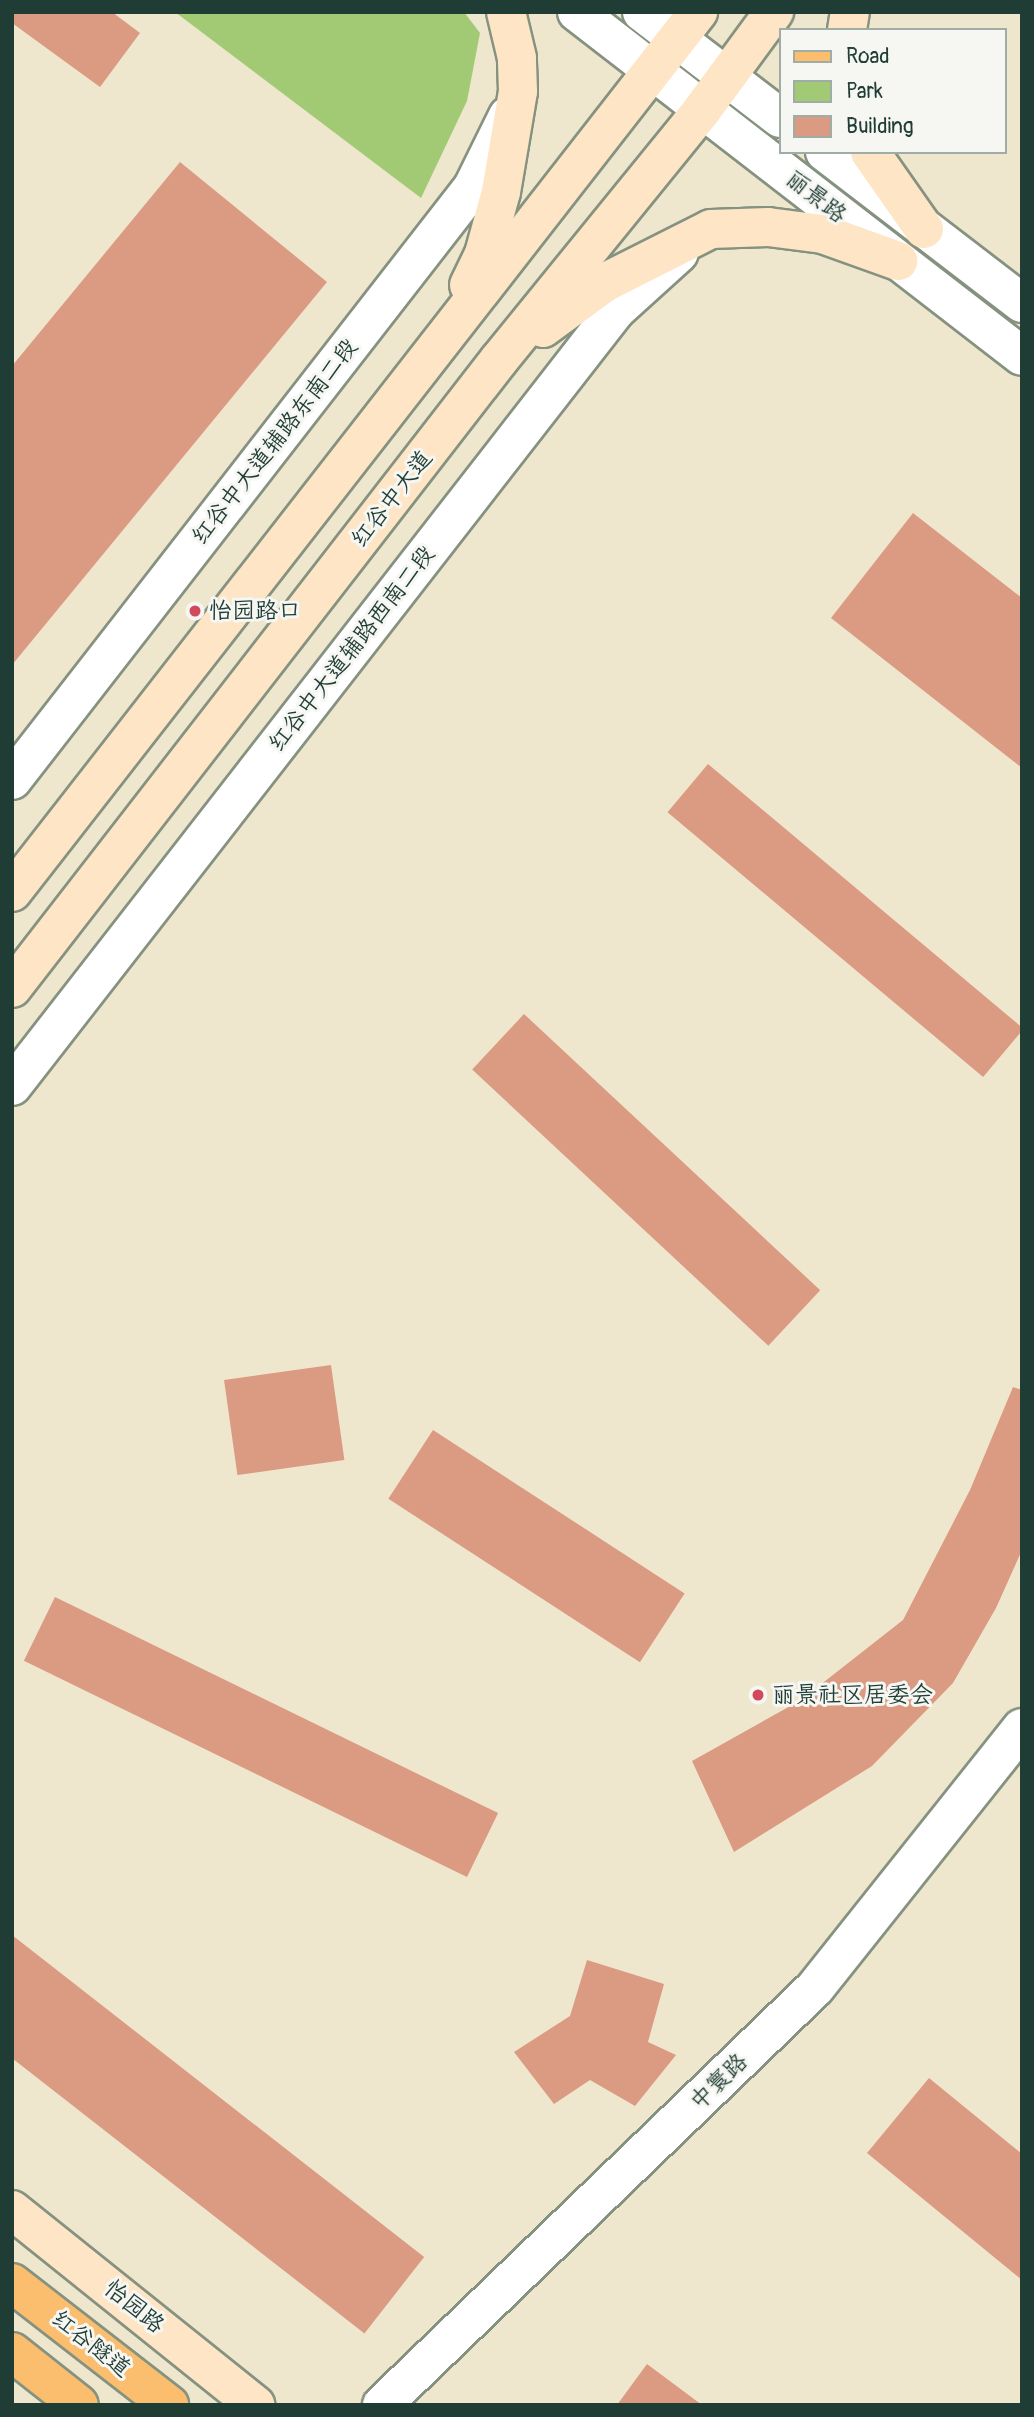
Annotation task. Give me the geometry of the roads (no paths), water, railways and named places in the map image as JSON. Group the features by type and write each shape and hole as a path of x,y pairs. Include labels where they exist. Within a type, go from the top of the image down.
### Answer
{"main road":[{"path":"444,338 484,254 502,192 518,91 517,58 506,12"},
{"name":"红谷中大道","path":"12,988 499,360 702,110 774,12"},
{"path":"12,892 687,26"},
{"path":"871,154 924,229"},
{"path":"499,360 604,283 711,229 768,227 823,234 898,261"},
{"name":"怡园路","path":"12,2210 255,2405"},
{"name":"红谷隧道","path":"12,2283 169,2405"},
{"path":"12,2352 79,2405"}],"street":[{"name":"丽景路","path":"577,12 1022,356"},
{"path":"642,12 687,26 727,77 778,116"},
{"path":"855,28 863,12"},
{"name":"红谷中大道辅路东南二段","path":"12,780 473,187 498,142 518,91"},
{"name":"丽景路","path":"828,154 1022,303"},
{"name":"红谷中大道辅路西南二段","path":"12,1086 615,311 662,265 711,229"},
{"name":"中寰路","path":"382,2405 815,1988 1022,1728"}],"place":[{"name":"怡园路口","path":"195,611"},
{"name":"丽景社区居委会","path":"758,1695"}]}
